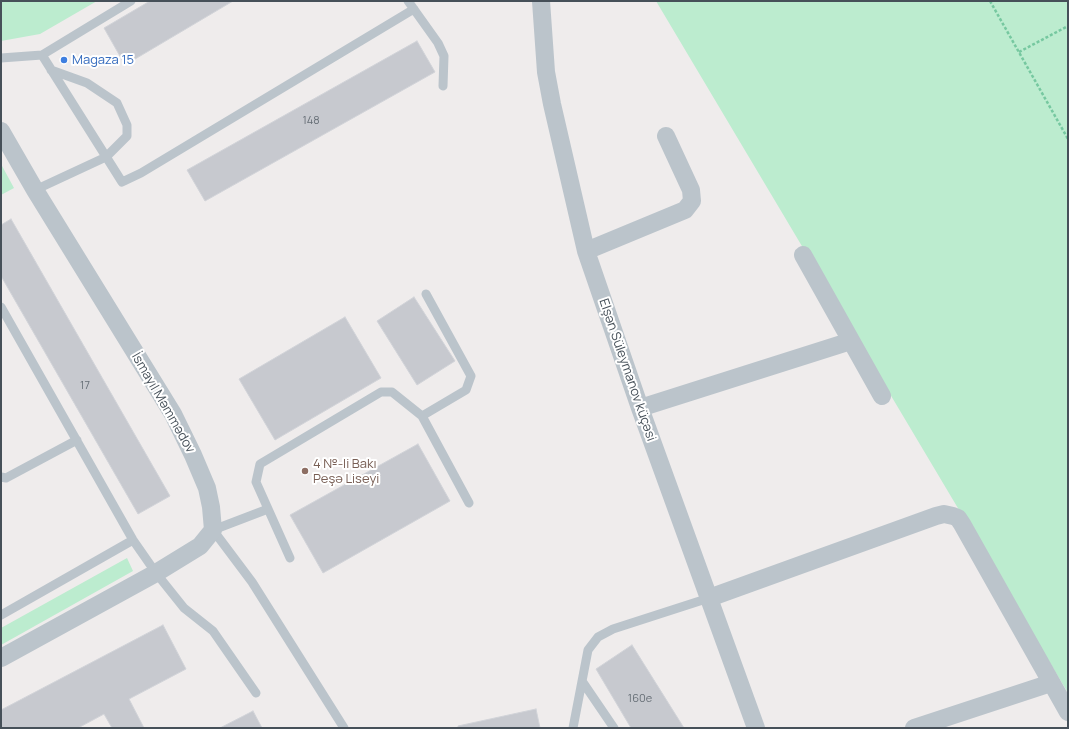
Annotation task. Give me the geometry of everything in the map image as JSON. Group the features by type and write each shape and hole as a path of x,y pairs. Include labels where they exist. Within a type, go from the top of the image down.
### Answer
{"street":[{"name":"Elşən Süleymanov küçəsi","path":"542,1 545,59 552,104 586,251 640,408 756,728"},
{"name":"İsmayıl Məmmədov","path":"1,131 35,190 173,414 207,488 211,506 213,530"},
{"path":"586,251 685,210 692,201 691,190 666,136"},
{"path":"804,255 882,396"},
{"path":"640,408 851,341"},
{"path":"709,598 936,516 944,514 953,516 958,518 962,524 1068,712"},
{"path":"1,658 156,573 200,546 213,530"},
{"path":"914,728 1051,683"}],"lane":[{"path":"1,58 42,55 131,1"},
{"path":"408,1 438,43 444,56 443,86"},
{"path":"42,55 122,182 141,173 414,9"},
{"path":"35,190 106,157 127,136 127,125 117,103 86,83 51,70"},
{"path":"422,416 466,390 471,376 426,294"},
{"path":"1,307 134,540 156,573 184,608 213,631 256,693"},
{"path":"290,558 256,482 260,464 381,392 392,392 422,416 469,503"},
{"path":"1,477 6,478 77,440"},
{"path":"268,509 213,530 252,582 344,728"},
{"path":"1,615 134,540"},
{"path":"573,728 588,650 598,637 613,629 709,598"},
{"path":"582,681 614,728"}],"path":[{"path":"990,1 1068,139"},
{"path":"1019,52 1068,26"}],"green space":[{"path":"1,1 97,1 40,34 1,41"},
{"path":"656,1 1068,1 1068,693"},
{"path":"1,164 14,188 1,195"},
{"path":"127,558 133,571 1,645 1,628"}],"building":[{"path":"150,1 233,1 125,65 104,28"},
{"path":"417,41 435,72 205,201 187,170"},
{"path":"11,219 170,496 138,514 1,276 1,225"},
{"path":"414,297 455,361 417,385 377,321"},
{"path":"345,317 381,378 275,440 239,379"},
{"path":"418,444 450,501 323,573 290,515"},
{"path":"163,625 186,669 129,699 144,728 112,728 104,714 78,728 1,728 1,710"},
{"path":"632,645 684,728 631,728 596,669"},
{"path":"536,709 540,728 458,728 458,726"},
{"path":"253,711 262,728 220,728"}],"place":[{"name":"Magaza 15","path":"64,60"},
{"name":"4 №-li Bakı Peşə Liseyi","path":"305,471"}]}
